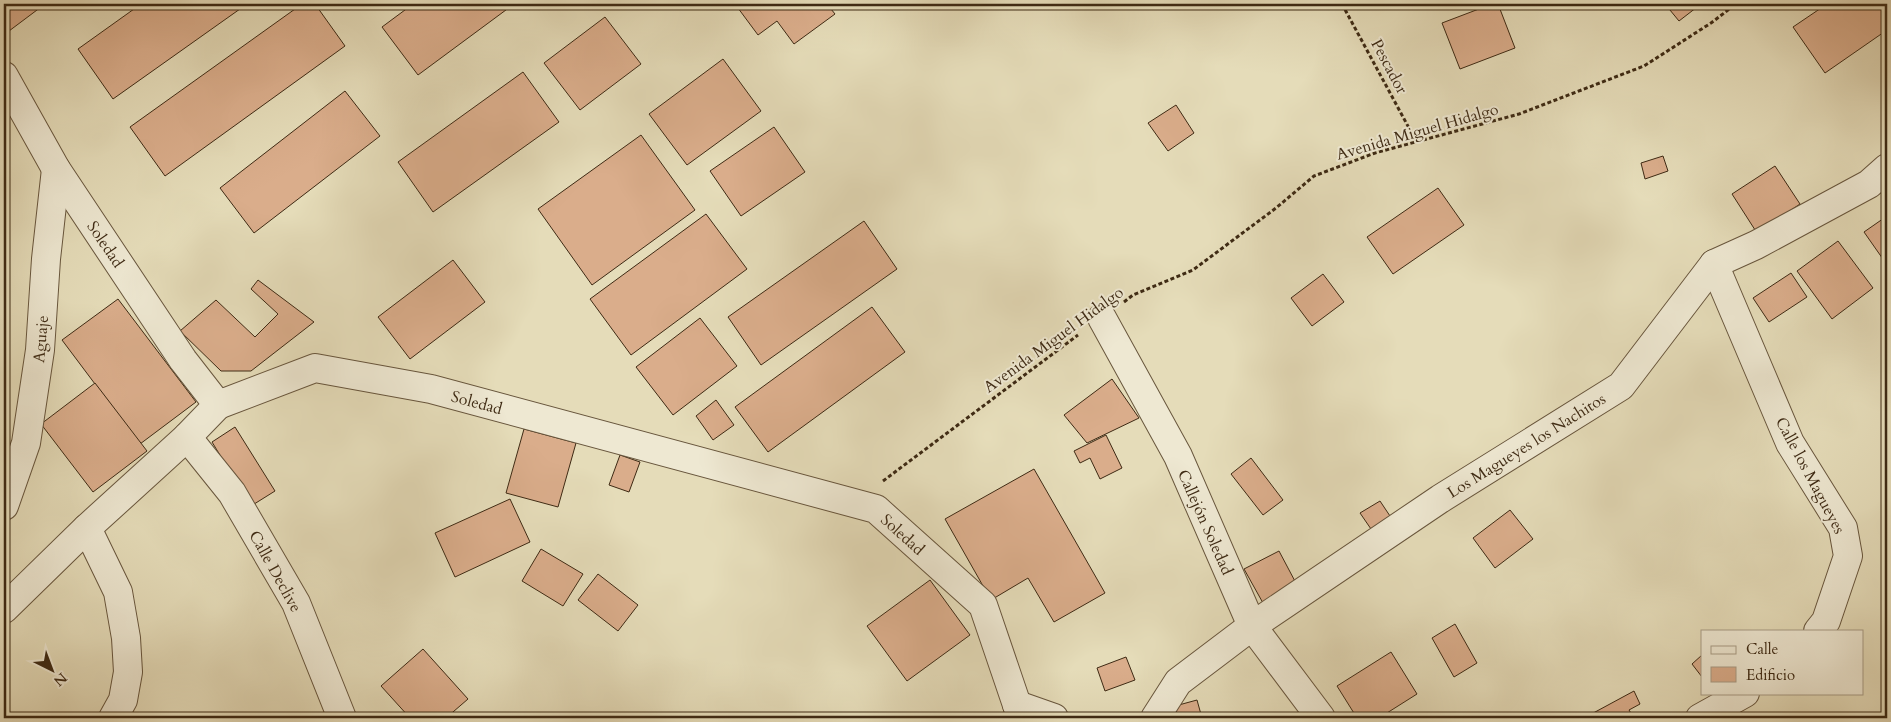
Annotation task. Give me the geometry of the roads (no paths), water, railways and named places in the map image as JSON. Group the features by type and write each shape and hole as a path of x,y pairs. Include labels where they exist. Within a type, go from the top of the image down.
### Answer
{"street":[{"name":"Soledad","path":"4,76 56,168 183,360 218,405 316,368 431,389 876,509 983,605 1015,712"},
{"name":"Aguaje","path":"4,506 26,443 40,350 46,259 56,168"},
{"name":"Los Magueyes los Nachitos","path":"1154,718 1178,682 1252,626 1440,499 1621,386 1714,264 1756,245 1868,184 1887,168"},
{"name":"Calle los Magueyes","path":"1714,264 1790,442 1843,528 1848,556 1826,621 1819,630"},
{"name":"Callejón Soledad","path":"1102,318 1178,456 1252,626 1321,718"},
{"path":"4,609 87,528 187,437 218,405"},
{"name":"Calle Declive","path":"187,437 232,493 296,603 342,718"},
{"path":"87,528 118,592 126,638 128,672 122,700 112,718"},
{"path":"1700,718 1743,694"},
{"path":"1015,712 1054,718"}]}
